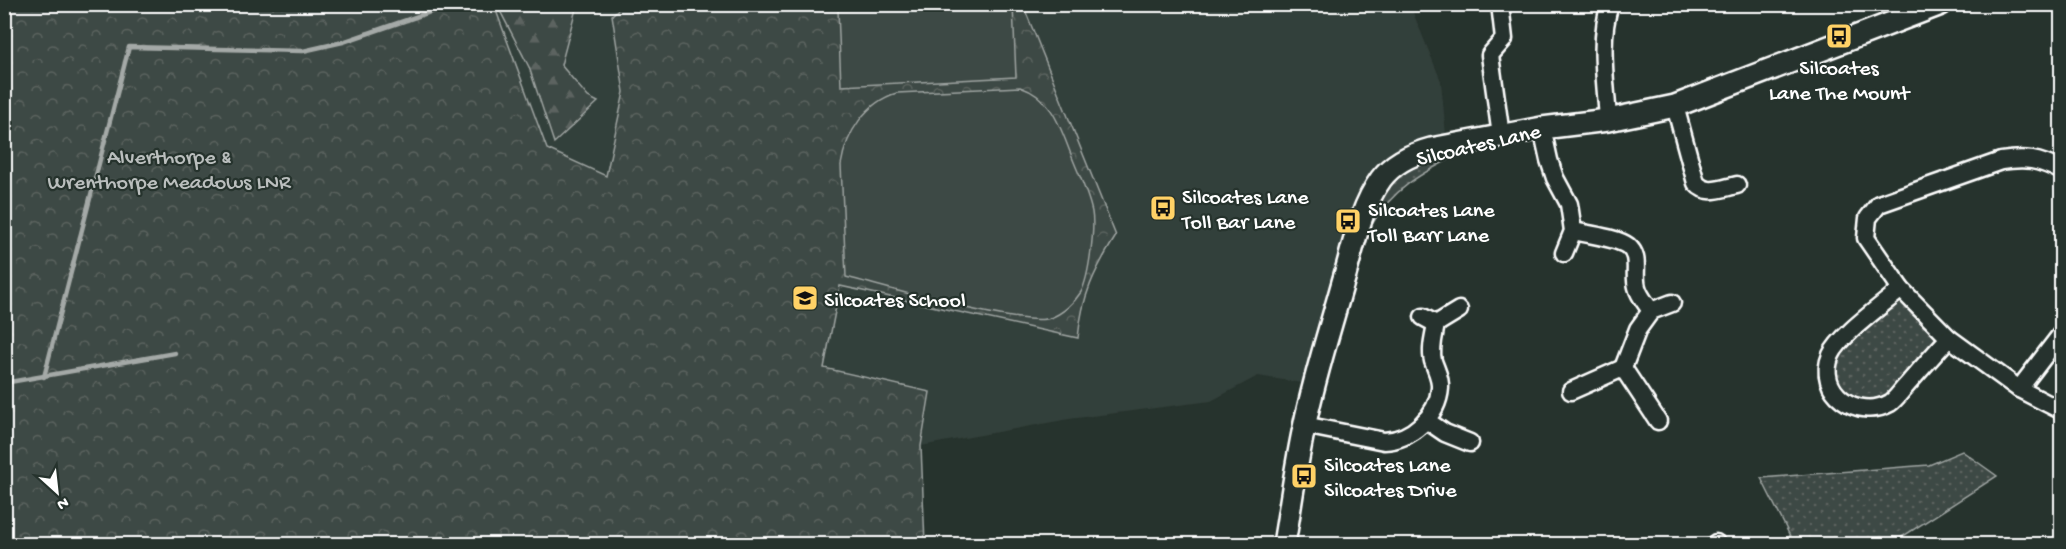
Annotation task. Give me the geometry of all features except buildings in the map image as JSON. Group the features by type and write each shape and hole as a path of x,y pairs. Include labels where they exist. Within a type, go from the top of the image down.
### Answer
{"street":[{"path":"1500,4 1504,39 1490,55 1501,136"},
{"path":"1608,120 1604,46 1606,18 1610,4"},
{"name":"Silcoates Lane","path":"1284,544 1304,425 1361,220 1373,191 1383,177 1398,163 1416,153 1542,128 1608,120 1675,106 1941,4"},
{"path":"1675,106 1695,183 1701,189 1709,191 1737,185"},
{"path":"1542,128 1552,169 1569,204 1573,231 1564,254"},
{"path":"2061,171 2038,160 2020,158 2001,161 1879,204 1868,218 1866,238 1901,289 1949,338 2019,389 2061,411"},
{"path":"1573,231 1627,244 1636,260 1637,288 1651,311"},
{"path":"1901,289 1838,344 1830,357 1827,372 1830,386 1838,398 1851,406 1862,408 1876,408 1891,402 1949,338"},
{"path":"1571,391 1623,368 1638,329 1651,311 1672,303"},
{"path":"1304,425 1384,441 1406,436 1426,420 1438,397 1440,387 1432,351 1430,320 1459,310"},
{"path":"2019,389 2061,333"},
{"path":"1623,368 1658,421"},
{"path":"1426,420 1444,433 1470,443"}],"shaded area":[{"name":"Silcoates School","path":"489,5 1410,5 1441,81 1447,146 1383,177 1314,385 1258,376 1211,401 1069,419 921,446 925,544 74,544"}],"green space":[{"path":"963,4 1013,5 1016,77 841,86 838,10"},
{"name":"Silcoates School","path":"4,5 494,5 547,149 606,176 624,92 612,15 623,5 1023,5 1116,236 1090,284 1078,338 840,286 824,368 930,392 921,446 925,544 5,544"},
{"path":"497,5 577,5 561,65 588,97 598,102 554,143 529,67"},
{"path":"1020,87 1040,98 1054,115 1086,191 1092,212 1093,230 1089,265 1084,285 1075,300 1063,311 1050,318 1012,317 920,297 846,277 841,165 853,131 867,111 886,97 897,93"},
{"path":"1463,153 1422,174 1398,192 1378,214 1370,228 1369,225 1382,196 1402,172 1426,159"},
{"path":"1901,289 1949,338 1891,402 1838,398 1830,357"},
{"path":"1962,451 1997,476 1891,544 1794,544 1761,478 1929,465"}],"waterway":[{"path":"44,377 129,47 303,51 343,42 453,4"},
{"path":"4,383 175,353"}],"place":[{"name":"Silcoates Lane The Mount","path":"1839,36"},
{"name":"Silcoates Lane Toll Bar Lane","path":"1163,208"},
{"name":"Silcoates Lane Toll Barr Lane","path":"1348,221"},
{"name":"Silcoates School","path":"805,298"},
{"name":"Silcoates Lane Silcoates Drive","path":"1304,476"}],"park label":[{"name":"Alverthorpe & Wrenthorpe Meadows LNR","path":"169,168"}]}
